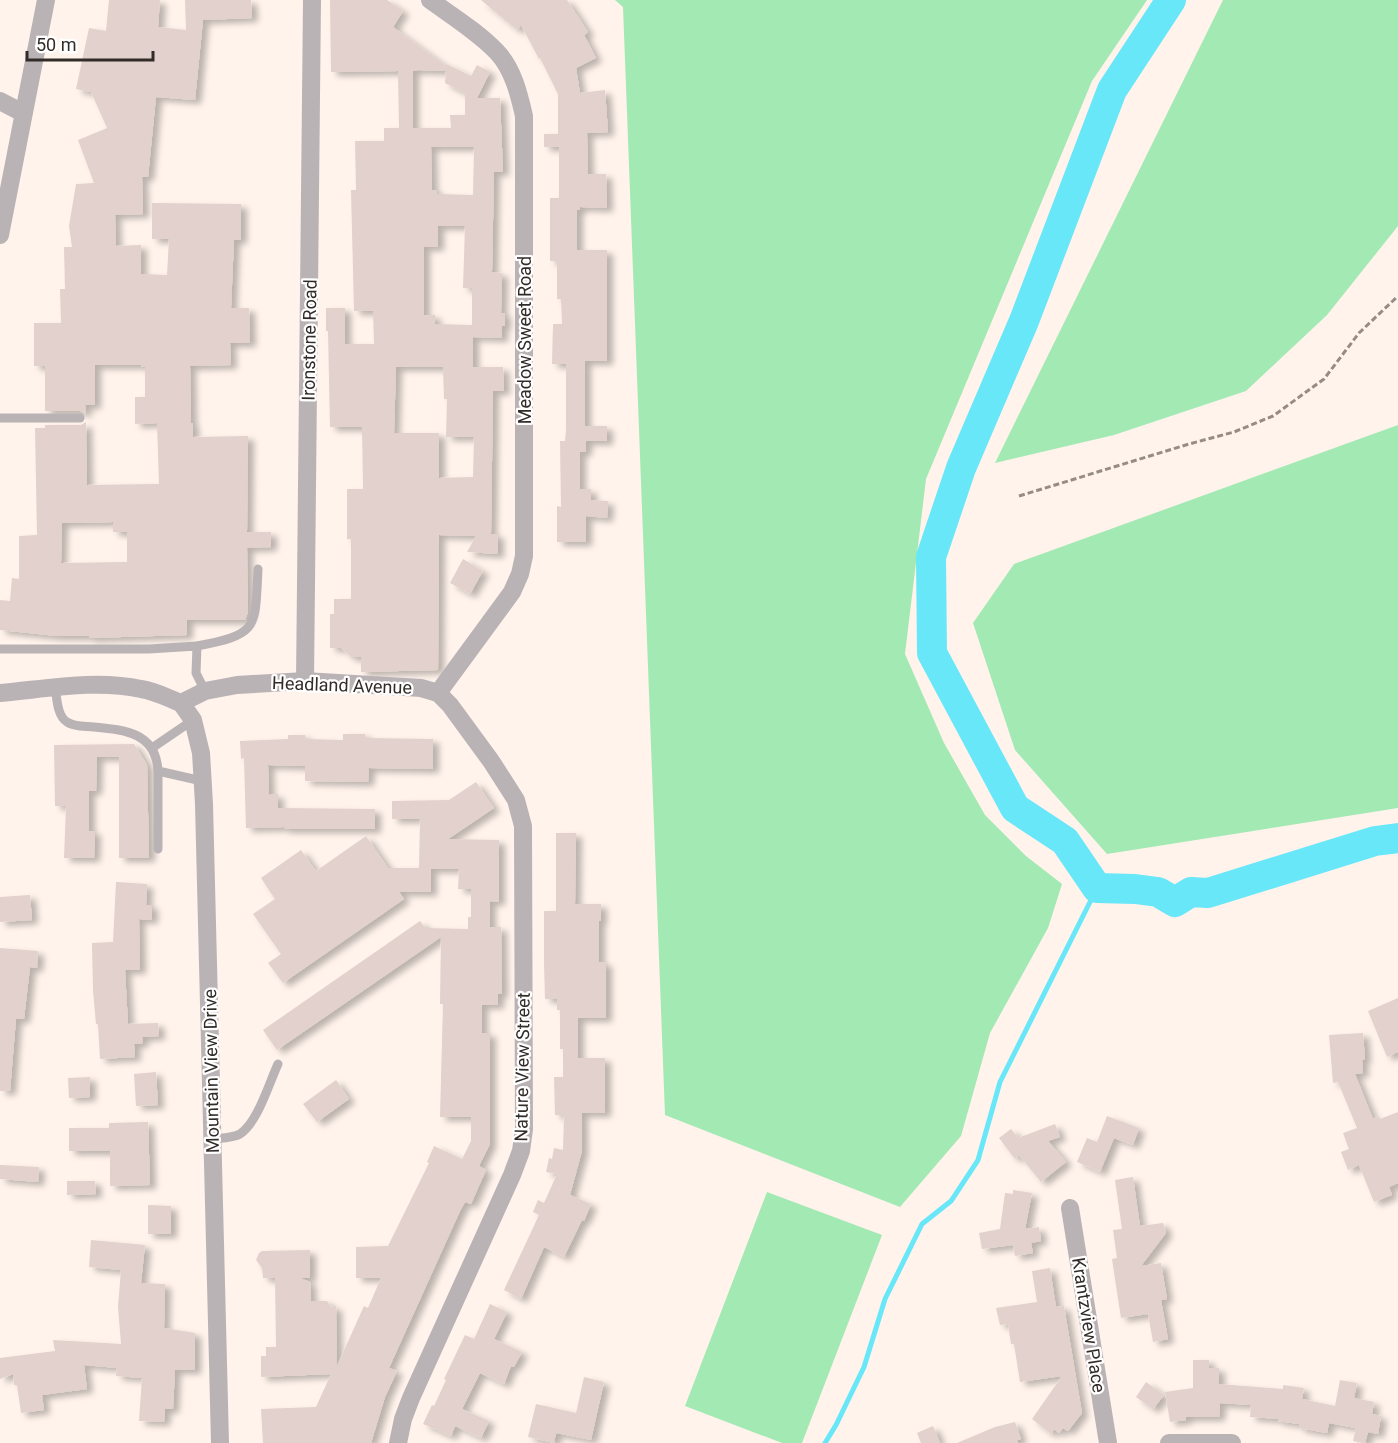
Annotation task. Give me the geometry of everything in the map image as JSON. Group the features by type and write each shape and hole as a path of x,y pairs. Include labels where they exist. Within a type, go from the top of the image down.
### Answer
{"street":[{"path":"0,235 46,0"},
{"name":"Ironstone Road","path":"305,681 312,0"},
{"name":"Meadow Sweet Road","path":"430,0 497,52 511,73 519,93 524,116 524,556 520,574 512,592 438,693"},
{"path":"0,101 23,113"},
{"name":"Headland Avenue","path":"181,703 205,691 237,685 305,681 421,688 438,693"},
{"path":"0,693 55,687 95,686 142,689 181,703"},
{"name":"Nature View Street","path":"398,1443 403,1419 411,1398 517,1163 524,1129 521,814 505,781 450,705 438,693"},
{"name":"Mountain View Drive","path":"181,703 193,720 201,753 220,1443"},
{"name":"Krantzview Place","path":"1070,1208 1108,1443"},
{"path":"1169,1443 1232,1443"}],"lane":[{"path":"0,418 80,418"},
{"path":"0,649 149,649 197,646 230,639 239,636 248,628 256,612 258,569"},
{"path":"197,646 196,673 205,691"},
{"path":"55,687 61,715 66,722 77,726 124,731 142,738 152,748 157,759 158,771 158,849"},
{"path":"152,748 193,720"},
{"path":"158,771 202,782"},
{"path":"212,1140 235,1136 247,1128 257,1113 278,1064"}],"path":[{"path":"1019,496 1234,432 1273,416 1324,379 1359,333 1398,296"}],"green space":[{"path":"615,0 1147,0 1092,81 926,479 905,654 944,743 985,815 1026,856 1062,884 1048,928 990,1033 961,1136 900,1207 665,1115 623,7"},
{"path":"1223,0 1398,0 1398,226 1327,315 1246,391 1114,435 995,463"},
{"path":"1398,425 1398,808 1107,854 1015,750 973,623 1014,564"},
{"path":"767,1192 882,1235 802,1443 782,1443 685,1406"}],"building":[{"path":"109,0 160,0 158,27 186,30 185,0 251,0 252,18 203,20 195,100 156,97 148,177 142,177 143,214 115,215 116,246 141,245 141,274 167,275 169,239 152,239 152,203 241,204 241,240 234,240 231,308 249,308 250,343 230,343 231,365 190,366 191,423 193,423 193,437 248,436 247,532 271,532 271,547 247,548 248,612 245,620 187,620 187,635 89,638 89,636 57,636 0,630 0,600 10,601 12,578 19,579 19,536 37,535 35,428 45,428 45,425 81,425 86,422 87,485 159,484 157,423 135,424 135,397 145,397 145,367 141,365 95,365 95,405 85,405 86,414 80,411 45,411 45,366 34,366 34,323 61,323 60,289 65,289 64,247 72,247 69,226 76,184 94,183 78,140 107,128 91,92 76,89 89,28 106,31","holes":["113,522 113,532 127,532 127,562 61,563 62,523"]},
{"path":"330,0 387,0 403,11 393,27 446,66 446,64 471,76 477,65 490,72 477,98 500,98 503,172 494,172 492,272 502,273 501,313 505,313 505,326 502,326 502,338 473,337 473,367 503,367 504,391 493,391 491,534 498,534 498,554 467,552 476,536 439,535 438,670 361,672 361,657 351,657 341,648 330,648 330,614 334,614 334,599 351,599 351,539 347,539 347,489 363,489 362,427 330,427 326,308 345,308 345,344 374,344 373,311 354,311 351,190 356,190 355,141 384,141 384,128 399,128 398,71 331,72","holes":["413,71 446,71 445,83 465,93 465,115 450,115 451,128 413,128","431,147 474,147 473,195 437,194 437,190 432,190","438,226 465,226 463,288 472,288 472,325 435,324 435,315 424,315 424,247 438,247","396,367 443,367 444,399 447,399 446,437 474,437 473,477 439,478 439,433 394,433"]},
{"path":"481,0 567,0 588,32 584,35 596,58 576,68 580,93 605,90 608,132 587,133 588,174 606,174 607,208 580,207 580,210 577,210 577,250 607,250 607,361 585,361 585,426 607,426 607,441 586,441 586,452 580,452 580,489 591,489 591,500 608,501 607,518 586,516 586,542 557,542 557,506 561,507 560,441 565,441 566,430 566,364 552,364 553,324 562,324 561,299 557,299 557,261 550,261 550,198 559,198 559,147 544,147 544,134 558,134 558,94 521,25 517,30"},
{"path":"463,559 483,571 470,594 450,583"},
{"path":"343,734 365,734 365,738 433,739 433,769 369,768 368,782 305,781 305,766 268,765 269,795 278,794 278,808 375,809 375,829 246,828 244,758 241,759 240,741 288,739 288,735 305,735 305,739 343,740"},
{"path":"134,744 147,765 149,858 119,858 119,757 97,757 96,791 89,791 89,831 95,831 94,858 64,858 66,806 55,806 54,745"},
{"path":"476,782 494,808 448,839 499,840 499,902 490,901 490,927 501,927 502,994 498,994 498,1005 482,1005 482,1033 490,1033 490,1144 479,1166 486,1170 471,1204 465,1202 460,1211 389,1368 397,1371 385,1397 371,1443 263,1443 261,1409 316,1407 331,1374 261,1377 261,1356 266,1356 266,1347 276,1347 275,1278 263,1278 262,1268 256,1260 259,1253 262,1251 310,1250 310,1278 300,1278 310,1282 311,1301 327,1301 331,1307 336,1306 337,1366 364,1306 368,1308 381,1278 356,1278 356,1247 388,1246 429,1163 427,1162 434,1146 462,1159 471,1141 471,1117 440,1117 443,1004 440,1004 441,937 277,1050 263,1030 420,921 425,928 468,929 468,917 471,917 471,889 458,889 459,869 431,869 431,892 399,892 404,899 283,983 268,963 281,954 253,914 275,899 261,878 301,850 316,871 366,836 388,868 419,868 420,819 392,819 392,801 449,800"},
{"path":"556,833 576,833 575,904 601,904 599,962 606,962 606,1018 578,1018 578,1058 605,1058 605,1113 582,1113 582,1151 570,1195 591,1204 584,1221 582,1220 564,1257 544,1247 521,1299 504,1290 539,1215 533,1212 538,1200 544,1203 557,1174 546,1172 549,1158 552,1159 554,1148 563,1150 564,1115 555,1115 554,1077 563,1077 560,1010 557,1010 557,999 545,999 544,962 544,911 556,911"},
{"path":"116,882 147,884 146,905 152,905 152,920 139,919 140,970 125,970 128,1024 158,1023 159,1036 142,1037 143,1043 134,1044 135,1057 100,1059 93,990 92,943 113,942"},
{"path":"30,895 32,920 0,922 0,897"},
{"path":"0,948 38,951 37,968 30,967 24,1019 16,1019 10,1091 0,1091"},
{"path":"1398,998 1398,1052 1387,1057 1368,1011"},
{"path":"1363,1033 1365,1059 1362,1060 1363,1073 1355,1074 1373,1119 1379,1116 1380,1119 1398,1112 1398,1183 1389,1187 1392,1195 1374,1202 1359,1165 1348,1170 1341,1152 1349,1149 1343,1133 1357,1128 1338,1082 1333,1083 1329,1035"},
{"path":"156,1072 158,1105 136,1106 134,1074"},
{"path":"90,1077 90,1097 69,1098 68,1078"},
{"path":"336,1080 349,1099 317,1122 303,1104"},
{"path":"1107,1116 1139,1128 1133,1145 1114,1138 1100,1172 1077,1162 1087,1138 1097,1142"},
{"path":"148,1122 150,1185 110,1186 110,1151 69,1151 69,1128 109,1128 109,1123"},
{"path":"1055,1124 1060,1137 1048,1141 1066,1162 1041,1182 1019,1155 1015,1159 999,1138 1011,1129 1018,1138"},
{"path":"0,1165 39,1167 38,1182 0,1179"},
{"path":"1133,1177 1140,1226 1163,1223 1166,1233 1141,1266 1161,1263 1167,1299 1161,1300 1168,1339 1153,1342 1148,1314 1121,1318 1112,1259 1117,1258 1113,1230 1122,1229 1115,1180"},
{"path":"67,1181 95,1181 96,1194 67,1195"},
{"path":"1013,1190 1032,1193 1025,1229 1039,1227 1041,1241 1031,1243 1033,1253 1015,1256 1013,1245 982,1249 979,1233 1000,1229 1005,1193 1013,1194"},
{"path":"148,1205 171,1206 171,1234 148,1234"},
{"path":"91,1240 145,1245 141,1283 165,1284 164,1328 195,1333 195,1370 175,1370 173,1409 165,1409 164,1422 139,1421 142,1378 116,1376 117,1368 84,1365 87,1389 42,1395 44,1410 21,1413 13,1374 0,1379 0,1358 55,1351 53,1340 121,1344 118,1307 121,1270 89,1267"},
{"path":"1050,1268 1056,1307 1064,1306 1082,1413 1068,1431 1063,1428 1059,1433 1054,1429 1051,1434 1032,1419 1062,1376 1020,1382 1014,1344 1011,1344 1008,1324 1000,1325 996,1308 1037,1302 1032,1271"},
{"path":"490,1304 507,1312 494,1339 522,1352 514,1367 511,1366 504,1384 480,1373 462,1409 489,1421 481,1438 455,1426 451,1436 423,1424 432,1405 434,1406 465,1335 474,1339"},
{"path":"1193,1360 1209,1360 1209,1368 1219,1368 1219,1384 1283,1389 1283,1385 1304,1388 1302,1399 1335,1406 1340,1380 1357,1383 1354,1398 1374,1402 1372,1414 1381,1416 1378,1434 1368,1432 1365,1443 1353,1441 1356,1428 1329,1423 1327,1433 1299,1428 1299,1424 1278,1421 1278,1419 1250,1417 1251,1405 1220,1403 1219,1417 1186,1417 1186,1420 1170,1422 1165,1392 1193,1388"},
{"path":"584,1377 604,1382 591,1440 556,1433 554,1443 528,1437 536,1404 576,1413"},
{"path":"1146,1382 1164,1395 1153,1409 1136,1397"},
{"path":"1015,1422 1021,1439 1017,1440 1018,1443 957,1443 995,1427"},
{"path":"933,1426 940,1443 921,1443 917,1433"}],"waterway":[{"path":"1171,0 1112,90 1024,321 961,468 931,557 932,653 1015,808 1065,841 1097,888 1158,892 1175,902 1191,892 1208,893 1375,841 1398,838"},
{"path":"825,1443 864,1367 885,1299 922,1224 951,1201 978,1160 1000,1082 1097,888"}]}
